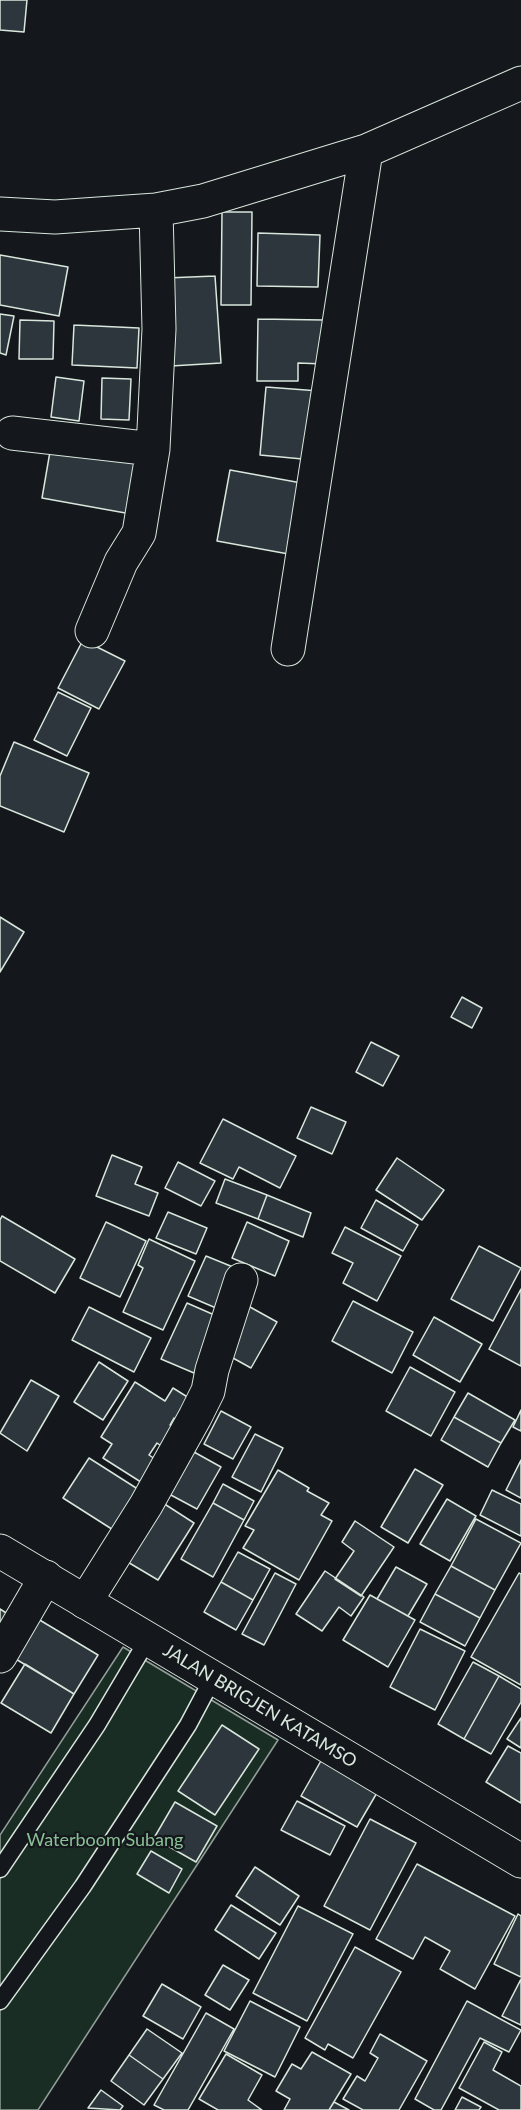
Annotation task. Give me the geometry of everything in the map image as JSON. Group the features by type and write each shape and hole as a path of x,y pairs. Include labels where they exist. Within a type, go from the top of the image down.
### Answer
{"street":[{"path":"0,214 55,217 156,210 203,201 366,151 521,83"},
{"path":"288,649 366,151"},
{"path":"92,631 121,562 138,533 153,449 159,329 156,210"},
{"path":"12,433 153,449"},
{"path":"85,1602 146,1505 208,1391 212,1370 241,1280"},
{"name":"JALAN BRIGJEN KATAMSO","path":"0,1551 521,1861"},
{"path":"0,1656 46,1577"}],"lane":[{"path":"0,1869 98,1725 148,1639"},
{"path":"0,2001 83,1886 188,1725 213,1678"}],"green space":[{"name":"Waterboom Subang","path":"123,1647 278,1740 38,2110 0,2110 0,1835"}],"building":[{"path":"0,0 27,0 24,32 0,30"},
{"path":"222,212 252,212 251,305 221,305"},
{"path":"258,233 320,235 318,287 257,286"},
{"path":"0,255 68,267 59,316 0,305"},
{"path":"215,276 221,363 171,366 166,278"},
{"path":"0,314 14,316 6,355 0,353"},
{"path":"258,319 324,320 324,364 298,363 298,381 257,381"},
{"path":"20,320 54,321 53,359 19,359"},
{"path":"74,325 139,328 137,368 72,365"},
{"path":"56,377 84,381 79,421 51,417"},
{"path":"102,378 131,379 129,420 101,419"},
{"path":"266,387 319,391 313,460 260,455"},
{"path":"52,440 141,456 131,514 42,498"},
{"path":"230,470 307,484 294,555 217,541"},
{"path":"83,640 125,661 99,709 58,688"},
{"path":"58,692 91,708 67,756 34,740"},
{"path":"14,742 89,773 64,832 0,806 0,776"},
{"path":"0,917 24,932 0,972"},
{"path":"462,997 482,1008 472,1028 451,1017"},
{"path":"371,1042 399,1056 383,1086 356,1072"},
{"path":"311,1107 346,1122 332,1154 297,1138"},
{"path":"223,1119 296,1156 280,1188 239,1167 233,1179 200,1163"},
{"path":"112,1155 142,1167 135,1184 158,1193 149,1216 96,1196"},
{"path":"397,1158 444,1190 422,1220 376,1190"},
{"path":"178,1162 215,1181 201,1206 165,1188"},
{"path":"225,1179 267,1195 258,1219 216,1203"},
{"path":"267,1195 311,1213 303,1237 258,1219"},
{"path":"376,1200 418,1225 403,1251 361,1228"},
{"path":"168,1212 207,1228 196,1254 156,1238"},
{"path":"2,1216 75,1259 55,1293 0,1261 0,1220"},
{"path":"106,1222 146,1241 120,1297 80,1278"},
{"path":"247,1222 289,1241 275,1276 232,1258"},
{"path":"345,1227 401,1256 377,1301 343,1283 353,1263 332,1253"},
{"path":"149,1239 195,1261 163,1330 123,1312 143,1268 138,1265"},
{"path":"479,1246 521,1268 493,1321 451,1299"},
{"path":"206,1256 233,1267 216,1308 188,1296"},
{"path":"521,1289 521,1366 489,1349"},
{"path":"353,1301 413,1332 392,1373 332,1341"},
{"path":"187,1303 219,1317 194,1373 161,1359"},
{"path":"89,1307 151,1338 134,1372 72,1340"},
{"path":"250,1307 277,1322 251,1368 224,1353"},
{"path":"434,1317 482,1344 460,1382 413,1355"},
{"path":"99,1362 128,1381 103,1420 74,1402"},
{"path":"410,1367 455,1392 431,1436 386,1411"},
{"path":"31,1380 59,1396 27,1451 0,1433"},
{"path":"135,1382 165,1401 173,1388 197,1403 183,1424 174,1418 170,1425 176,1428 164,1448 157,1443 149,1455 158,1461 144,1484 103,1458 112,1444 101,1437"},
{"path":"468,1393 515,1420 501,1443 454,1417"},
{"path":"521,1410 521,1431 513,1427"},
{"path":"221,1411 251,1427 233,1459 204,1444"},
{"path":"454,1417 501,1443 488,1467 441,1440"},
{"path":"255,1434 283,1448 261,1492 232,1477"},
{"path":"194,1452 221,1467 197,1509 169,1494"},
{"path":"89,1458 144,1493 118,1533 63,1498"},
{"path":"521,1460 521,1498 506,1490"},
{"path":"415,1469 443,1485 408,1543 381,1527"},
{"path":"278,1470 309,1488 307,1491 329,1503 321,1515 332,1521 299,1580 243,1548 254,1530 245,1526"},
{"path":"223,1484 254,1501 244,1520 213,1503"},
{"path":"492,1490 521,1504 521,1536 480,1515"},
{"path":"447,1499 476,1516 450,1561 420,1544"},
{"path":"163,1503 194,1523 158,1580 126,1561"},
{"path":"213,1503 244,1520 213,1577 181,1559"},
{"path":"476,1519 521,1543 495,1590 451,1566"},
{"path":"355,1521 394,1547 361,1596 335,1579 354,1551 342,1542"},
{"path":"238,1552 270,1569 253,1600 221,1582"},
{"path":"451,1566 495,1590 480,1618 435,1594"},
{"path":"396,1567 427,1584 408,1616 377,1599"},
{"path":"325,1571 364,1597 351,1616 339,1607 322,1631 296,1614"},
{"path":"275,1573 296,1584 264,1645 242,1634"},
{"path":"519,1573 521,1574 521,1685 471,1657"},
{"path":"221,1582 253,1600 236,1630 204,1612"},
{"path":"435,1594 480,1618 465,1646 420,1622"},
{"path":"370,1595 415,1620 388,1667 343,1640"},
{"path":"0,1609 14,1618 0,1641"},
{"path":"33,1616 98,1655 74,1694 9,1655"},
{"path":"420,1629 465,1651 435,1710 390,1687"},
{"path":"473,1662 499,1676 464,1739 438,1724"},
{"path":"25,1664 74,1694 51,1733 1,1703"},
{"path":"499,1676 521,1689 521,1702 491,1754 464,1739"},
{"path":"521,1718 521,1748 507,1739"},
{"path":"222,1725 259,1749 215,1815 178,1791"},
{"path":"508,1746 521,1753 521,1803 486,1782"},
{"path":"322,1759 378,1791 357,1827 301,1796"},
{"path":"297,1801 345,1826 330,1855 281,1830"},
{"path":"175,1802 217,1826 196,1862 154,1838"},
{"path":"370,1819 416,1843 370,1930 324,1906"},
{"path":"151,1851 182,1869 169,1893 137,1874"},
{"path":"417,1864 515,1916 475,1989 440,1969 450,1951 425,1937 413,1959 376,1939"},
{"path":"255,1867 299,1896 280,1925 236,1896"},
{"path":"231,1905 276,1933 259,1959 215,1930"},
{"path":"298,1906 353,1934 307,2021 253,1993"},
{"path":"518,1914 521,1916 521,1977 494,1964"},
{"path":"355,1947 401,1972 353,2058 328,2044 325,2050 305,2038"},
{"path":"223,1965 249,1980 230,2010 205,1995"},
{"path":"521,1979 521,2025 502,2016"},
{"path":"162,1984 201,2007 183,2039 143,2016"},
{"path":"250,2001 300,2027 275,2077 224,2051"},
{"path":"467,2001 521,2030 509,2052 480,2038 441,2110 434,2110 415,2099"},
{"path":"206,2013 234,2029 188,2110 164,2110 154,2105"},
{"path":"147,2029 182,2053 163,2079 129,2055"},
{"path":"380,2034 427,2061 399,2110 363,2110 343,2099 357,2076 365,2081 378,2058 370,2053"},
{"path":"484,2042 502,2052 493,2070 521,2086 521,2110 499,2110 459,2088"},
{"path":"312,2052 351,2074 329,2110 284,2110 290,2099 276,2091 292,2064 301,2069"},
{"path":"226,2054 262,2075 248,2100 262,2110 218,2110 199,2099"},
{"path":"129,2055 163,2079 144,2105 111,2081"},
{"path":"101,2090 123,2106 120,2110 88,2108"},
{"path":"462,2097 481,2107 479,2110 455,2110"},
{"path":"334,2102 349,2110 329,2110"}]}
